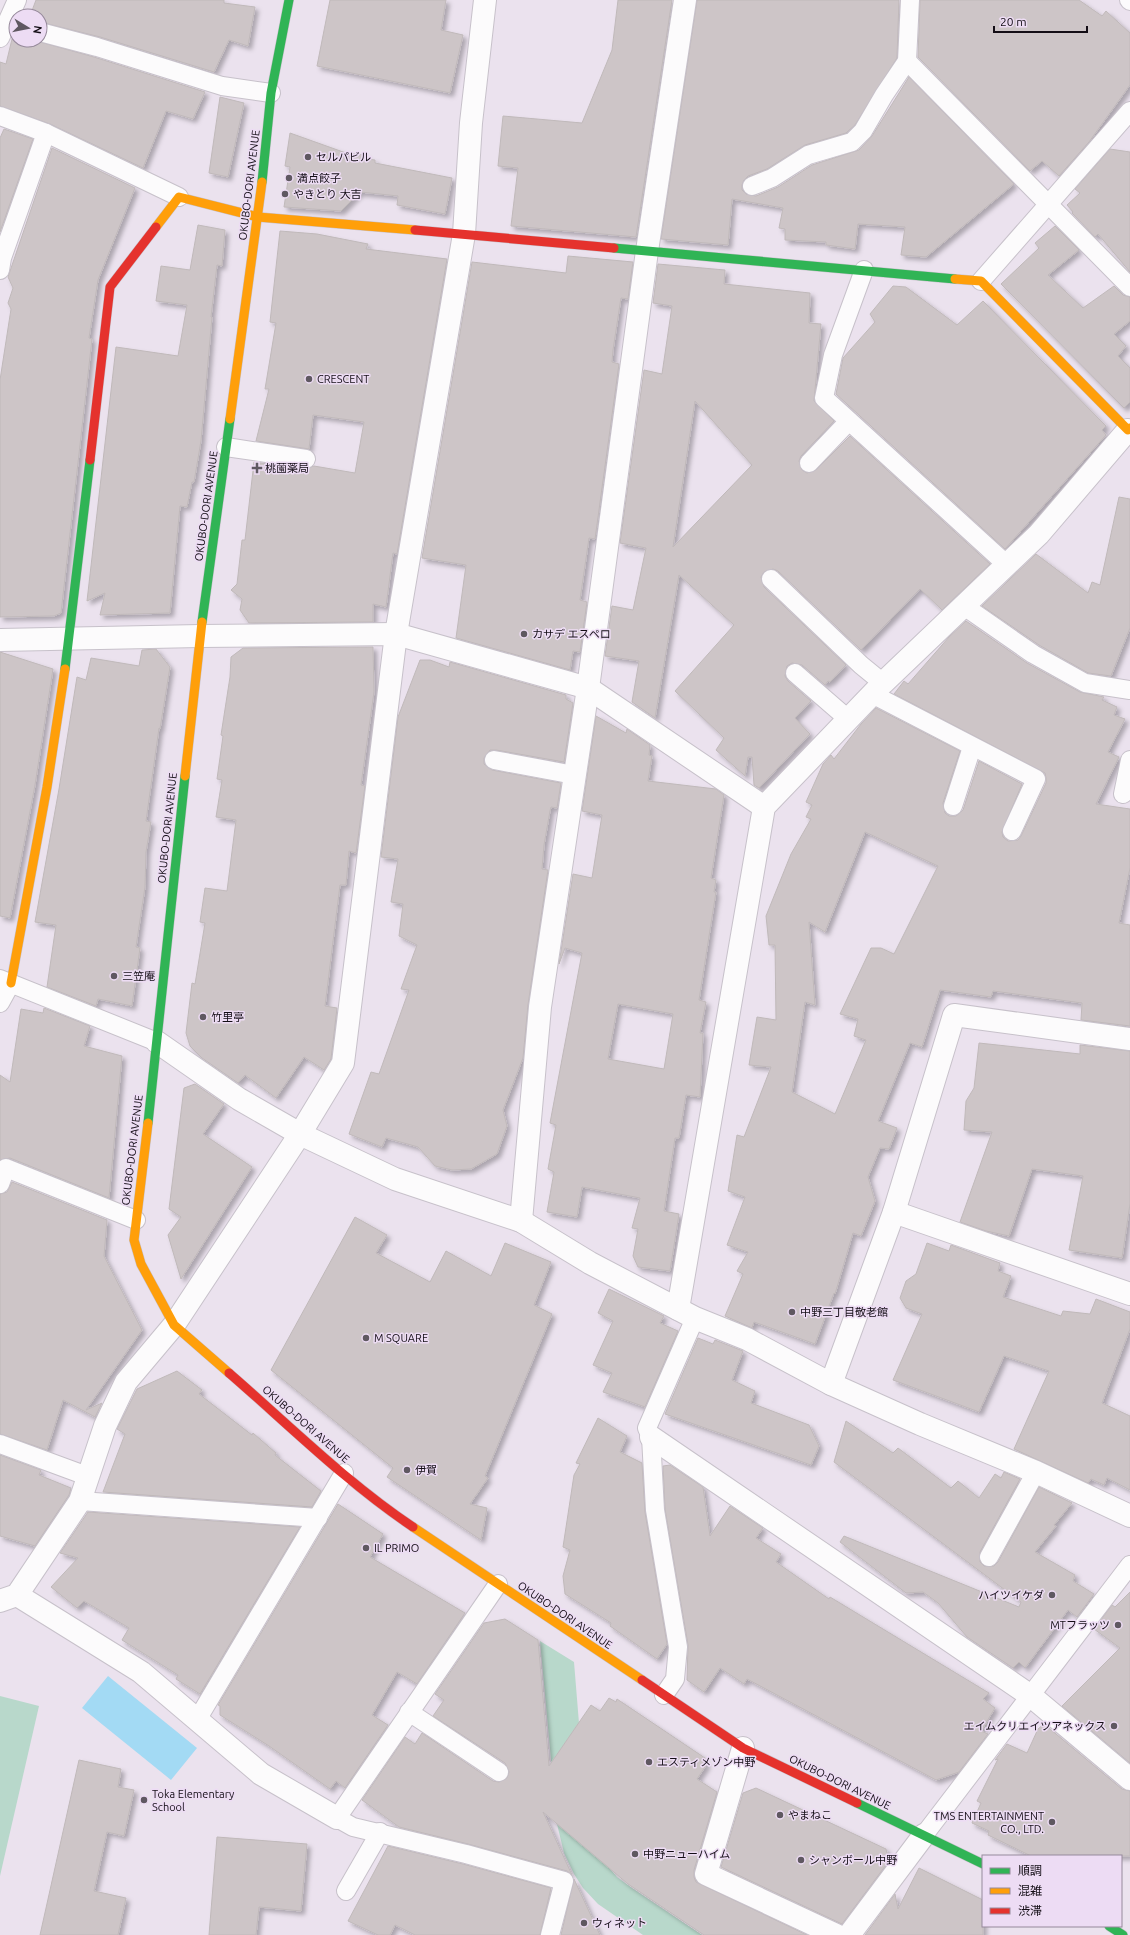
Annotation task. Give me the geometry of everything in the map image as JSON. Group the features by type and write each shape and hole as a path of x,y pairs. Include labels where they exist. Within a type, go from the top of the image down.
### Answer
{"main road":[{"name":"OKUBO-DORI AVENUE","path":"289,0 271,93 258,217 200,636 157,1042 134,1240 141,1264 174,1325 344,1473 394,1514 743,1748 982,1864"},
{"path":"5,981 47,787 70,640 110,287 179,197 258,217 464,234 981,281 1129,429"},
{"path":"1111,1927 1123,1935"}],"street":[{"path":"337,1818 261,1774 141,1672 9,1598 80,1501 87,1476 105,1426 126,1382 174,1325 300,1134 343,1063 396,634 464,234 471,123 485,0"},
{"path":"521,1221 540,1007 588,688 647,251 685,0"},
{"path":"686,1314 764,807 877,688 1039,534 1129,429"},
{"path":"0,640 396,634 588,688 764,807"},
{"path":"831,1384 894,1212 954,1015 1130,1039"},
{"path":"157,1042 239,1099 300,1134 395,1179 521,1221 590,1263 686,1314 748,1339 831,1384 920,1424 1036,1472 1130,1516"},
{"path":"894,1212 1130,1294"},
{"path":"651,1437 1031,1696 1130,1779"},
{"path":"743,1748 706,1874 836,1935"},
{"path":"849,1935 924,1835"}],"lane":[{"path":"752,186 772,178 808,155 852,142 863,131 884,94 908,61 910,0"},
{"path":"48,34 97,47 222,86 271,93"},
{"path":"908,61 1130,287"},
{"path":"981,281 1130,111"},
{"path":"0,116 46,133 179,197"},
{"path":"0,270 2,258 46,133"},
{"path":"864,270 832,355 824,398 1006,564"},
{"path":"809,464 849,421"},
{"path":"226,447 306,459"},
{"path":"771,579 861,665 877,688 972,747 1036,780 1012,831"},
{"path":"964,606 1033,654 1085,682 1130,690"},
{"path":"795,673 848,719"},
{"path":"953,806 972,747"},
{"path":"494,760 574,775"},
{"path":"1123,794 1130,760"},
{"path":"0,1003 5,981 157,1042"},
{"path":"0,1184 6,1168 136,1220"},
{"path":"664,1695 675,1679 678,1647 655,1510 651,1437 647,1428 686,1314"},
{"path":"0,1444 87,1476"},
{"path":"989,1557 1036,1472"},
{"path":"197,1720 344,1473"},
{"path":"80,1501 318,1518"},
{"path":"924,1835 1130,1565"},
{"path":"498,1584 337,1818 354,1827 380,1832 564,1881 550,1935"},
{"path":"409,1712 499,1772"},
{"path":"346,1891 380,1832"}],"green space":[{"path":"540,1641 574,1662 582,1760 605,1862 617,1877 702,1935 643,1935 598,1904 583,1888 574,1874 564,1853 557,1824"},
{"path":"0,1696 39,1706 0,1876"}],"water":[{"path":"108,1676 197,1748 171,1780 82,1708"}],"building":[{"path":"36,0 224,0 224,3 255,7 248,46 229,40 214,72 100,37 48,24 48,8 33,8"},
{"path":"330,0 446,0 441,30 463,35 450,93 317,66"},
{"path":"618,0 672,0 636,237 511,226 518,168 498,166 503,116 582,123 612,50"},
{"path":"697,0 899,0 897,58 855,125 846,133 805,145 767,169 748,176 742,185 742,190 746,194 756,196 778,187 812,165 859,150 872,136 909,77 1014,184 926,257 901,255 905,227 858,224 855,249 826,245 826,242 785,240 785,229 779,228 783,208 732,199 728,245 661,239"},
{"path":"920,0 1079,0 1102,16 1106,11 1130,33 1130,85 1089,142 1059,176 1042,161 1030,171 918,57"},
{"path":"48,44 205,92 193,119 166,111 143,168 50,124 0,106 0,62 6,64 10,48 48,48"},
{"path":"220,97 244,103 228,177 209,173"},
{"path":"4,129 33,139 0,232 0,138"},
{"path":"290,133 346,153 365,155 367,159 375,160 375,163 452,178 445,214 397,205 398,196 360,192 341,211 284,207 290,167 285,166"},
{"path":"52,148 135,188 98,280 89,338 92,339 61,613 54,616 0,617 0,380 11,309 8,303 13,288 8,277"},
{"path":"1110,149 1130,152 1130,272 1098,234 1095,237 1072,213 1073,212 1067,205 1080,193 1075,189"},
{"path":"198,225 225,230 222,266 217,265 211,317 201,441 194,482 192,482 187,507 180,506 170,613 100,615 105,593 87,601 116,347 178,356 187,305 156,301 161,266 190,270"},
{"path":"1055,226 1079,250 1048,275 1083,308 1114,286 1123,295 1130,297 1130,321 1114,334 1126,346 1118,356 1130,368 1130,402 1124,408 1001,284 1039,248 1035,243"},
{"path":"280,231 317,234 368,244 366,249 447,259 397,554 393,553 386,607 373,604 373,622 249,623 240,610 242,599 231,590 237,584 242,540 245,540 254,462 304,469 314,466 355,473 364,422 313,415 309,449 256,441 269,389 265,389 276,323 270,322"},
{"path":"568,256 633,262 628,299 621,298 613,350 612,362 619,364 595,539 589,538 580,600 587,602 580,652 573,651 570,670 456,638 466,565 422,558 472,262 566,273"},
{"path":"658,264 725,270 724,284 810,293 809,323 821,324 814,401 834,421 801,456 799,461 802,470 807,473 816,470 850,436 990,564 942,610 920,589 861,650 778,571 773,569 764,572 761,577 764,587 846,665 830,682 828,681 825,685 802,665 792,663 787,666 785,676 788,681 811,701 795,718 810,734 759,788 754,785 752,757 748,757 745,776 716,750 724,738 675,691 734,625 679,575 655,718 632,702 639,661 605,656 612,606 633,610 646,548 620,543 644,370 662,374 672,306 653,303","holes":["695,401 752,465 673,547"]},
{"path":"893,286 906,287 957,325 983,301 1106,426 1102,430 1106,435 1005,549 836,394 843,358 875,322 870,314"},
{"path":"1119,497 1130,499 1130,628 1111,676 1088,673 1039,645 982,606 1036,554 1088,593 1092,582 1100,585"},
{"path":"966,621 1027,663 1080,692 1104,697 1102,700 1117,707 1114,715 1125,719 1108,752 1119,757 1096,804 1130,809 1130,868 1119,923 1130,925 1130,1026 1081,1020 1082,1003 993,991 991,997 940,990 922,1047 910,1043 878,1121 897,1128 889,1149 880,1148 868,1177 875,1201 861,1236 853,1233 835,1294 834,1293 815,1344 754,1322 752,1328 725,1316 743,1274 737,1271 748,1252 727,1245 745,1197 728,1191 737,1135 744,1137 771,1067 749,1065 757,1017 776,1020 775,945 769,945 766,916 791,854 811,819 806,817 812,805 806,802 823,764 831,755 834,759 861,724 876,708 960,751 943,803 945,813 949,816 956,816 963,810 979,761 1022,784 1002,832 1003,837 1008,841 1018,840 1021,836 1046,783 1045,773 894,694 904,681 908,684 949,637","holes":["865,832 938,866 894,954 881,948 871,948 840,1014 858,1019 854,1036 866,1040 835,1114 792,1092 805,1002 815,1005 809,922 825,932"]},
{"path":"373,647 374,692 361,785 365,786 356,853 349,851 346,885 340,885 325,1006 337,1008 331,1059 324,1070 304,1057 276,1098 245,1075 238,1083 202,1058 190,1046 186,1033 192,983 195,984 205,923 200,922 205,888 227,891 236,820 216,817 222,780 217,779 223,736 221,735 230,677 231,657 243,648"},
{"path":"156,649 170,667 160,729 159,728 146,821 151,822 146,852 145,887 136,947 140,948 132,1006 98,999 96,1006 47,987 56,925 35,922 77,677 86,680 91,658 139,666 142,650"},
{"path":"0,652 53,669 35,785 10,918 0,916"},
{"path":"420,660 430,660 449,667 450,662 566,695 566,699 573,703 564,762 496,750 490,750 484,758 484,764 492,770 561,783 557,808 551,807 544,845 542,869 548,870 528,1005 523,1058 503,1110 507,1126 497,1154 471,1169 452,1170 435,1166 418,1147 386,1138 382,1147 349,1134 371,1072 379,1074 409,990 401,989 417,945 399,936 403,904 391,902 398,859 381,857 398,717"},
{"path":"596,716 626,733 627,729 650,745 649,755 652,756 648,781 716,789 724,795 711,878 716,880 714,892 716,892 699,1000 706,1002 700,1033 703,1033 700,1097 686,1095 679,1138 675,1138 664,1211 679,1214 670,1271 638,1267 633,1256 638,1229 632,1228 640,1198 582,1187 577,1217 547,1212 554,1172 548,1169 556,1125 550,1123 582,953 565,948 559,964 573,874 592,878 602,815 582,811","holes":["618,1004 673,1014 664,1069 608,1059"]},
{"path":"44,1008 90,1026 84,1046 122,1056 109,1198 10,1158 0,1160 0,1075 10,1082 21,1009 43,1013"},
{"path":"979,1043 1080,1054 1080,1045 1130,1051 1130,1204 1122,1258 1069,1250 1083,1176 1032,1169 1009,1236 986,1231 960,1222 992,1132 964,1130 966,1101 974,1088"},
{"path":"195,1084 224,1104 203,1134 252,1167 181,1279 168,1235 181,1217 169,1209 184,1088"},
{"path":"12,1182 107,1220 104,1256 142,1330 86,1410 102,1403 95,1417 63,1400 47,1450 0,1434 0,1194 7,1192"},
{"path":"355,1217 387,1235 376,1253 430,1282 446,1251 491,1276 505,1243 551,1262 534,1305 552,1314 485,1476 488,1478 470,1504 487,1508 481,1540 387,1477 393,1468 271,1370"},
{"path":"927,1243 949,1251 951,1245 1000,1263 998,1271 1011,1276 1003,1297 1061,1316 1063,1311 1090,1314 1096,1299 1130,1312 1130,1329 1102,1403 1130,1416 1130,1490 1107,1478 1104,1485 1091,1479 1088,1483 1014,1449 1049,1371 1004,1356 979,1412 893,1380 922,1314 906,1308 900,1298 906,1281 916,1274"},
{"path":"609,1289 664,1316 660,1323 678,1331 645,1407 603,1392 612,1373 593,1365 613,1321 598,1313"},
{"path":"698,1338 713,1344 715,1340 743,1351 732,1380 755,1391 751,1403 809,1425 819,1446 811,1465 665,1414"},
{"path":"177,1371 202,1390 199,1394 252,1435 253,1433 276,1453 275,1455 321,1491 312,1507 103,1492 125,1434 117,1429 137,1389"},
{"path":"598,1418 627,1436 620,1452 642,1463 645,1512 667,1644 657,1659 610,1626 611,1623 565,1594 563,1576 570,1550 563,1547 574,1475 580,1464 576,1463"},
{"path":"846,1421 893,1453 898,1448 951,1488 958,1481 979,1498 995,1474 1001,1478 1004,1472 1020,1479 980,1552 980,1562 984,1566 994,1566 998,1562 1039,1487 1072,1503 1035,1552 1075,1575 1073,1581 1094,1594 1077,1617 1068,1610 1025,1668 1019,1662 1013,1668 967,1637 938,1603 923,1592 906,1593 840,1542 844,1536 1019,1607 1021,1602 834,1462"},
{"path":"0,1455 41,1470 39,1475 71,1488 69,1495 35,1546 0,1536"},
{"path":"670,1465 703,1487 710,1536 730,1506 763,1528 756,1538 781,1554 776,1562 829,1599 830,1597 989,1693 983,1699 995,1708 981,1731 988,1734 959,1772 936,1780 747,1679 744,1684 720,1668 704,1692 687,1680 688,1645 665,1509 663,1466"},
{"path":"338,1504 383,1534 370,1557 465,1613 417,1684 397,1672 372,1715 388,1725 345,1788 336,1781 330,1789 269,1746 220,1715 220,1706 218,1705"},
{"path":"88,1512 300,1527 200,1694 176,1679 178,1675 122,1640 129,1628 84,1601 77,1608 51,1587 78,1558 60,1553"},
{"path":"1130,1592 1130,1763 1062,1706 1120,1648 1094,1629 1112,1605 1115,1607"},
{"path":"505,1619 538,1640 549,1766 591,1705 600,1711 609,1698 616,1702 617,1699 705,1758 703,1761 707,1764 697,1779 717,1792 694,1870 696,1882 807,1935 704,1935 628,1884 543,1812 572,1875 567,1871 399,1827 362,1800 405,1737 415,1744 422,1733 493,1781 499,1782 507,1778 509,1772 505,1763 433,1716 444,1700 435,1694 484,1623"},
{"path":"1044,1724 1122,1789 1130,1791 1130,1856 1029,1855 988,1835 989,1831 972,1823 981,1803 977,1801 998,1759 995,1760 1007,1744 1027,1753 1038,1729"},
{"path":"79,1760 121,1769 118,1787 134,1790 124,1836 107,1832 94,1891 126,1898 118,1935 40,1935"},
{"name":"シャンボール中野","path":"756,1788 886,1849 889,1861 842,1924 721,1867 743,1793"},
{"path":"217,1837 307,1844 301,1911 259,1907 256,1935 209,1935"},
{"path":"388,1846 463,1864 551,1888 540,1935 415,1935 395,1925 390,1935 378,1935 348,1921"},
{"path":"919,1868 982,1900 983,1935 865,1935 895,1894 898,1909"},
{"path":"574,1879 600,1935 561,1935"}],"traffic: fast":[{"path":"262,182 271,93 289,0"},
{"path":"614,248 955,279"},
{"path":"202,622 230,419"},
{"path":"65,669 90,460"},
{"path":"148,1123 185,776"},
{"path":"857,1803 982,1864"},
{"path":"1111,1927 1123,1935"}],"traffic: slow":[{"path":"230,419 262,182"},
{"path":"156,227 179,197 258,217 415,230"},
{"path":"955,279 981,281 1128,430 1130,428"},
{"path":"185,776 202,622"},
{"path":"11,983 47,787 65,669"},
{"path":"148,1123 134,1240 141,1264 174,1325 229,1373"},
{"path":"413,1527 642,1680"}],"traffic: jam":[{"path":"90,460 110,287 156,227"},
{"path":"415,230 614,248"},
{"path":"229,1373 318,1453 365,1492 413,1527"},
{"path":"642,1680 743,1748 857,1803"}],"place":[{"name":"セルパビル","path":"308,157"},
{"name":"満点餃子","path":"289,178"},
{"name":"やきとり 大吉","path":"285,194"},
{"name":"CRESCENT","path":"309,379"},
{"name":"桃薗薬局","path":"257,468"},
{"name":"カサデ エスペロ","path":"524,634"},
{"name":"三笠庵","path":"114,976"},
{"name":"竹里亭","path":"203,1017"},
{"name":"中野三丁目敬老館","path":"792,1312"},
{"name":"M SQUARE","path":"366,1338"},
{"name":"伊賀","path":"407,1470"},
{"name":"IL PRIMO","path":"366,1548"},
{"name":"ハイツイケダ","path":"1052,1595"},
{"name":"MTフラッツ","path":"1118,1625"},
{"name":"エイムクリエイツアネックス","path":"1114,1726"},
{"name":"エスティメゾン中野","path":"649,1762"},
{"name":"Toka Elementary School","path":"144,1800"},
{"name":"やまねこ","path":"780,1815"},
{"name":"TMS ENTERTAINMENT CO., LTD.","path":"1052,1822"},
{"name":"中野ニューハイム","path":"635,1854"},
{"name":"シャンボール中野","path":"801,1860"},
{"name":"ウィネット","path":"584,1923"}]}
